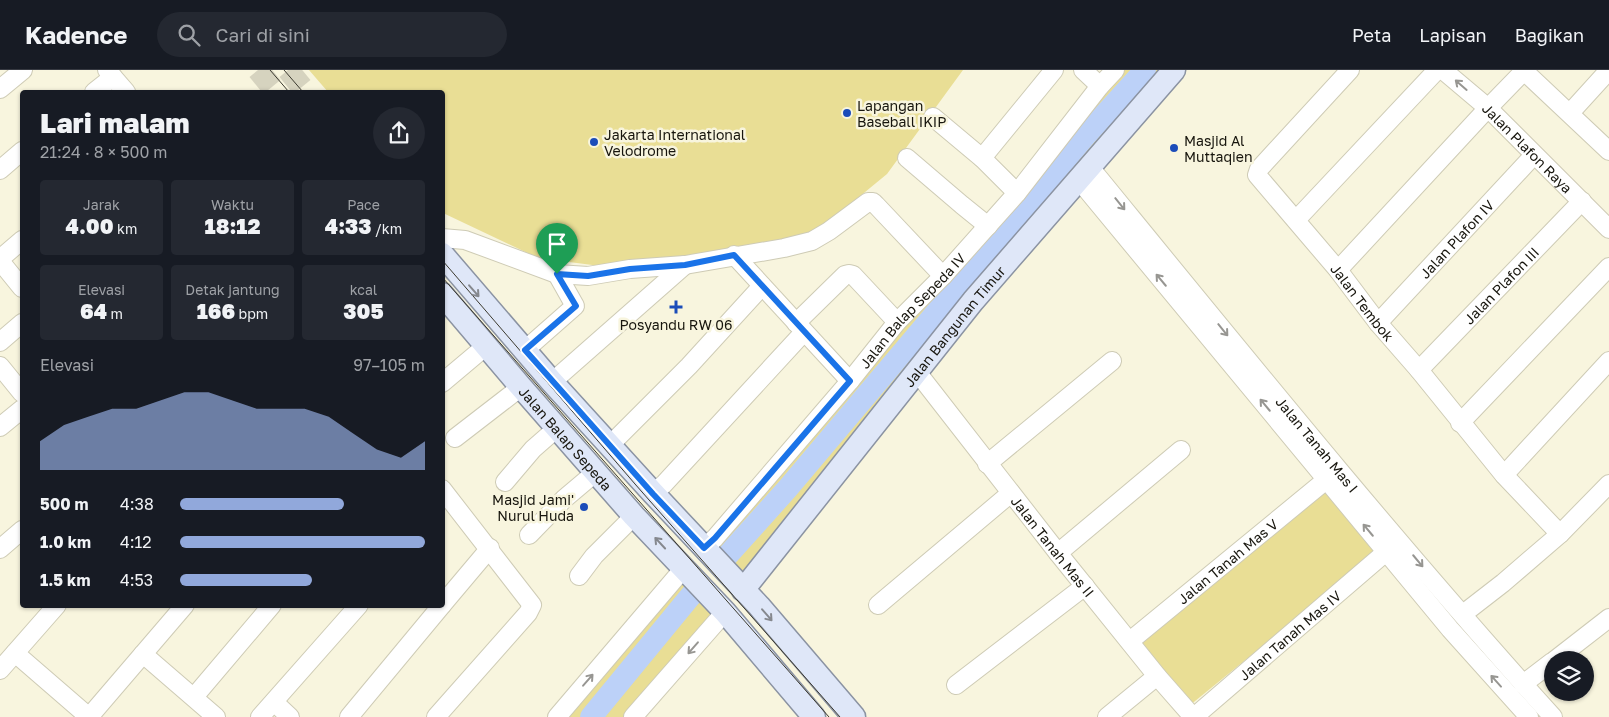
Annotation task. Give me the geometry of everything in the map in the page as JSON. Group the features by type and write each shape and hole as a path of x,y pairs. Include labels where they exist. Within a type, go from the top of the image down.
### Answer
{"main road":[{"name":"Jalan Bangunan Timur","path":"738,585 917,372 973,302 1174,70"},
{"name":"Jalan Balap Sepeda","path":"445,257 552,382 653,494 759,606 854,717"},
{"name":"Jalan Balap Sepeda","path":"445,298 634,516 720,607 814,717"},
{"path":"596,472 614,449"}],"street":[{"path":"0,89 23,70"},
{"path":"982,158 1054,70"},
{"path":"1083,70 1100,86"},
{"name":"Jalan Balap Sepeda IV","path":"708,553 715,538 850,381 897,322 943,276 1017,193 1100,86 1115,70"},
{"name":"Jalan Tembok","path":"1350,70 1257,172 1259,177 1338,270 1378,323 1419,370 1504,476 1560,534"},
{"path":"1296,220 1437,70"},
{"name":"Jalan Plafon Raya","path":"1443,70 1488,108 1609,229"},
{"path":"1338,270 1524,70 1609,151"},
{"path":"1570,114 1609,70"},
{"path":"96,90 110,73 124,90"},
{"path":"933,117 982,158 1017,193"},
{"path":"0,170 20,153"},
{"name":"Jalan Plafon IV","path":"1378,323 1534,155"},
{"path":"907,158 988,226"},
{"name":"Jalan Tanah Mas I","path":"1084,173 1326,480 1450,629 1529,717"},
{"name":"Jalan Tanah Mas I","path":"1084,173 1230,339 1462,614 1553,717"},
{"name":"Jalan Plafon III","path":"1419,370 1582,201"},
{"path":"445,238 465,240 557,274 588,276 630,269 685,265 734,255 784,248 812,241 870,202 876,205 943,276"},
{"path":"20,242 0,260 20,285"},
{"path":"734,255 850,381"},
{"path":"552,382 685,265"},
{"path":"1460,423 1609,267"},
{"path":"525,350 576,306 557,274"},
{"path":"653,494 845,275 853,275 897,322"},
{"path":"614,449 762,286"},
{"path":"0,342 20,325"},
{"path":"445,380 486,346"},
{"path":"987,464 1112,361"},
{"path":"1504,476 1609,361"},
{"path":"0,366 20,391"},
{"name":"Jalan Tanah Mas II","path":"917,372 1058,553 1157,676 1193,717"},
{"path":"455,438 521,387"},
{"path":"0,427 20,411"},
{"path":"505,482 533,449 557,428"},
{"path":"1058,553 1181,450"},
{"path":"529,535 564,499 596,472"},
{"name":"Jalan Tanah Mas V","path":"1130,642 1326,480"},
{"path":"1462,614 1560,534 1609,484"},
{"path":"878,605 1011,493"},
{"path":"436,717 530,611 532,605 490,548 445,500"},
{"path":"579,576 594,556 634,516"},
{"path":"0,549 20,532"},
{"path":"445,601 490,548"},
{"name":"Jalan Tanah Mas IV","path":"1193,717 1386,552"},
{"path":"556,717 689,573"},
{"path":"956,685 1085,586"},
{"path":"633,717 720,607"},
{"path":"0,670 54,608"},
{"path":"15,653 89,717 182,608"},
{"path":"194,696 269,608"},
{"path":"260,717 356,608"},
{"path":"349,717 440,608"},
{"path":"1568,651 1607,622"},
{"path":"743,634 772,680 800,717"},
{"path":"143,654 194,696 216,717"},
{"path":"1523,684 1544,668"},
{"path":"1107,717 1157,676"},
{"path":"274,702 290,717"}],"shaded area":[{"path":"309,70 963,70 887,174 842,211 815,231 697,268 608,267 538,258 445,214 445,90 326,90"},
{"path":"1115,70 1174,70 743,590 704,548"},
{"path":"1328,488 1379,551 1189,706 1138,642"},
{"path":"684,568 725,612 633,717 557,717"}],"waterway":[{"path":"727,556 788,488 1087,134 1145,70"},
{"path":"591,717 693,593"}],"tunnel":[{"path":"258,70 274,90"},
{"path":"288,70 304,90"}],"tram line":[{"path":"270,70 287,90"},
{"path":"284,70 301,90"},
{"path":"445,263 635,484 840,717"},
{"path":"445,280 829,717"}],"place":[{"name":"Lapangan Baseball IKIP","path":"847,113"},
{"name":"Jakarta International Velodrome","path":"594,142"},
{"name":"Masjid Al Muttaqien","path":"1174,148"},
{"name":"Posyandu RW 06","path":"676,307"},
{"name":"Masjid Jami' Nurul Huda","path":"584,507"}],"route":[{"path":"734,255 850,381 715,538 704,548 653,494 525,350 576,306 557,274 588,276 630,269 685,265 734,255"}]}
